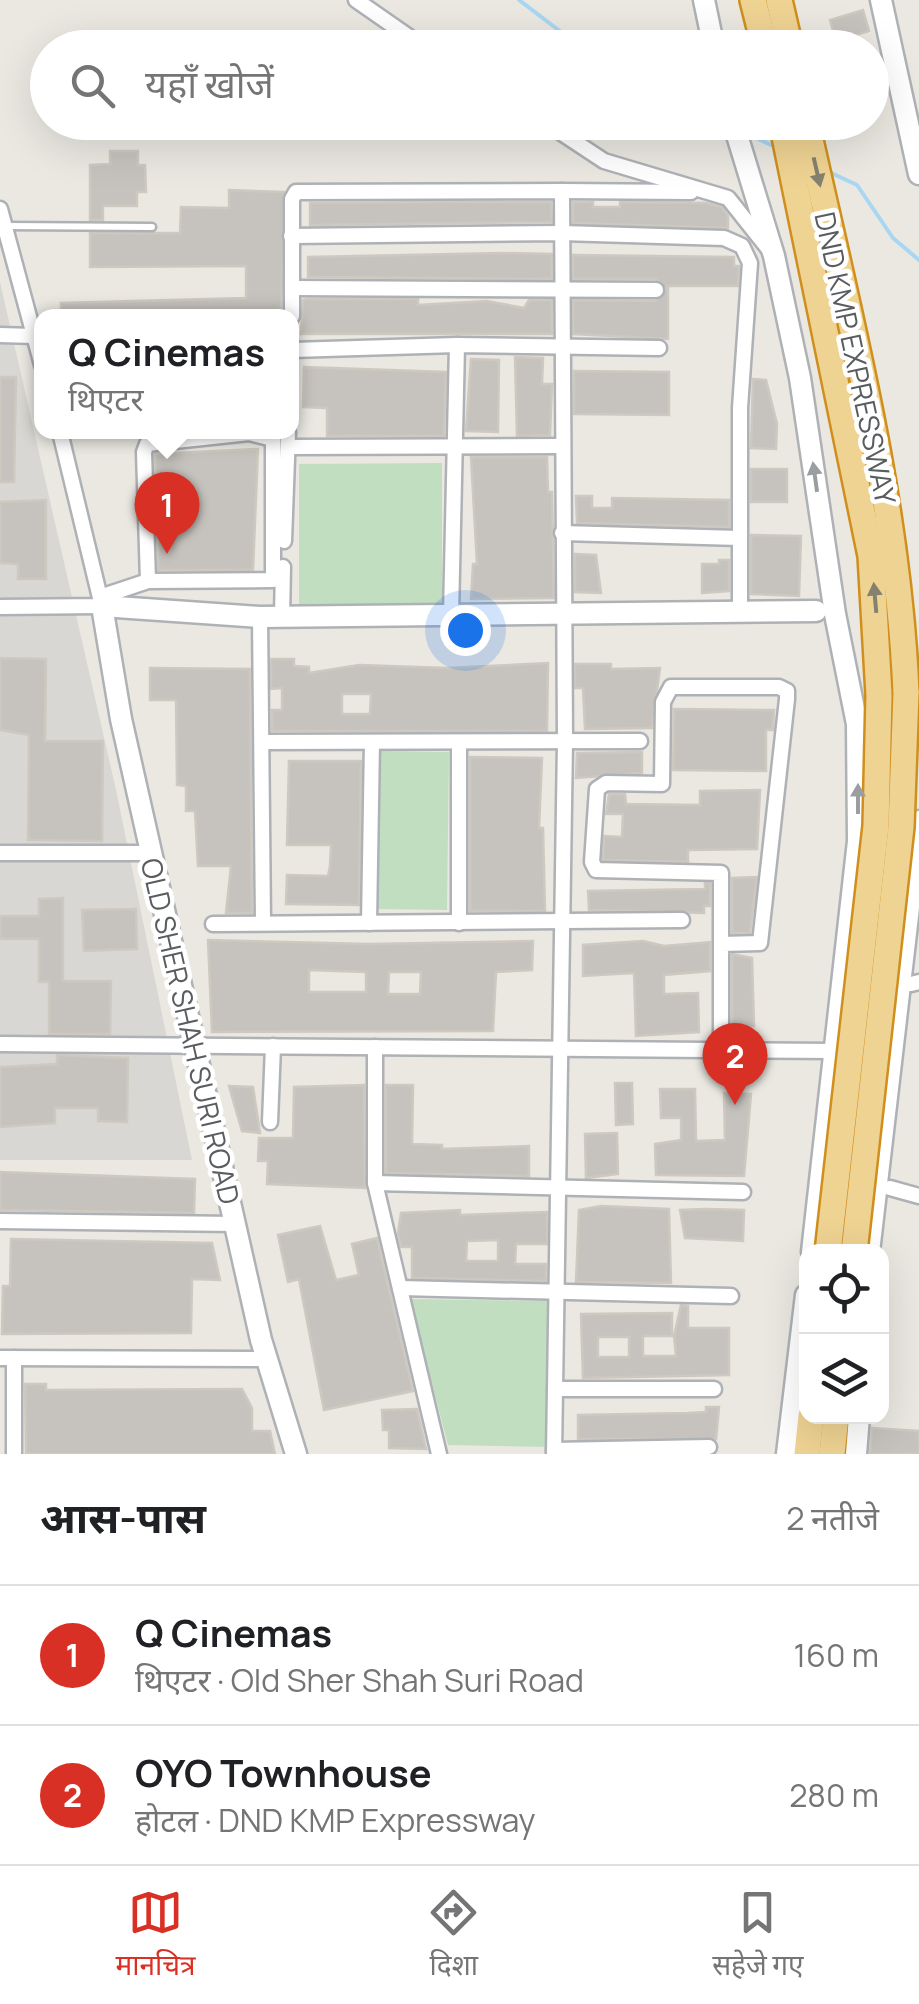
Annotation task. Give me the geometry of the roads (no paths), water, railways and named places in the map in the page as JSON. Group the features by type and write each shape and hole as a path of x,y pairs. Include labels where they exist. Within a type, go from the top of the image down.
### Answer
{"highway":[{"path":"754,0 760,30"},
{"path":"779,0 786,30"},
{"name":"DND KMP EXPRESSWAY","path":"788,140 815,218 896,548 906,693 901,828 855,1244"},
{"name":"DND KMP EXPRESSWAY","path":"808,140 815,218 871,556 879,695 876,826 829,1244"},
{"path":"807,1454 810,1424"},
{"path":"832,1454 835,1424"}],"street":[{"path":"356,0 400,30"},
{"path":"704,0 710,30"},
{"path":"881,0 888,30"},
{"path":"889,37 919,174"},
{"path":"572,140 604,161 714,193 732,202 774,256"},
{"path":"737,140 774,256 800,378 835,614 857,724 858,841 813,1244"},
{"path":"562,190 565,741 554,1452 710,1448"},
{"path":"292,309 292,199 296,192 714,193"},
{"path":"0,336 34,336 2,217"},
{"path":"291,236 562,233 734,240 748,253 751,280 740,408 740,613"},
{"path":"292,288 656,290"},
{"path":"451,615 457,345"},
{"path":"299,348 659,348"},
{"path":"62,439 101,601"},
{"path":"148,581 144,452 148,444 198,439"},
{"path":"101,601 148,581 273,580 273,439"},
{"path":"263,923 262,742 288,439 456,447 561,446"},
{"path":"562,533 739,538"},
{"path":"0,607 101,601 271,617 816,612"},
{"name":"OLD SHER SHAH SURI ROAD","path":"101,601 120,719 194,1045 267,1359 296,1454"},
{"path":"720,1048 720,873 596,870 592,862 597,788 606,783 662,784 663,702 671,687 779,687 787,692 788,699 760,943 721,944"},
{"path":"857,724 892,736 919,736"},
{"path":"262,742 640,741"},
{"path":"369,923 372,742"},
{"path":"458,922 459,742"},
{"path":"870,1244 919,821"},
{"path":"0,854 151,853"},
{"path":"214,924 682,920"},
{"path":"849,930 909,924"},
{"path":"0,1044 836,1050"},
{"path":"270,1122 273,1046"},
{"path":"375,1047 375,1183 440,1454"},
{"path":"375,1183 742,1192"},
{"path":"890,1188 919,1196"},
{"path":"0,1221 235,1224"},
{"path":"400,1288 731,1296"},
{"path":"787,1454 801,1334"},
{"path":"14,1454 7,1358 267,1359"},
{"path":"555,1389 714,1389"},
{"path":"856,1454 858,1424"}],"lane":[{"path":"2,217 152,227"}],"waterway":[{"path":"519,0 558,30"},
{"path":"760,140 778,148"},
{"path":"827,171 857,185 893,238 919,260"}],"place":[{"name":"Q Cinemas","path":"167,554"},
{"name":"OYO Townhouse","path":"735,1105"}]}
